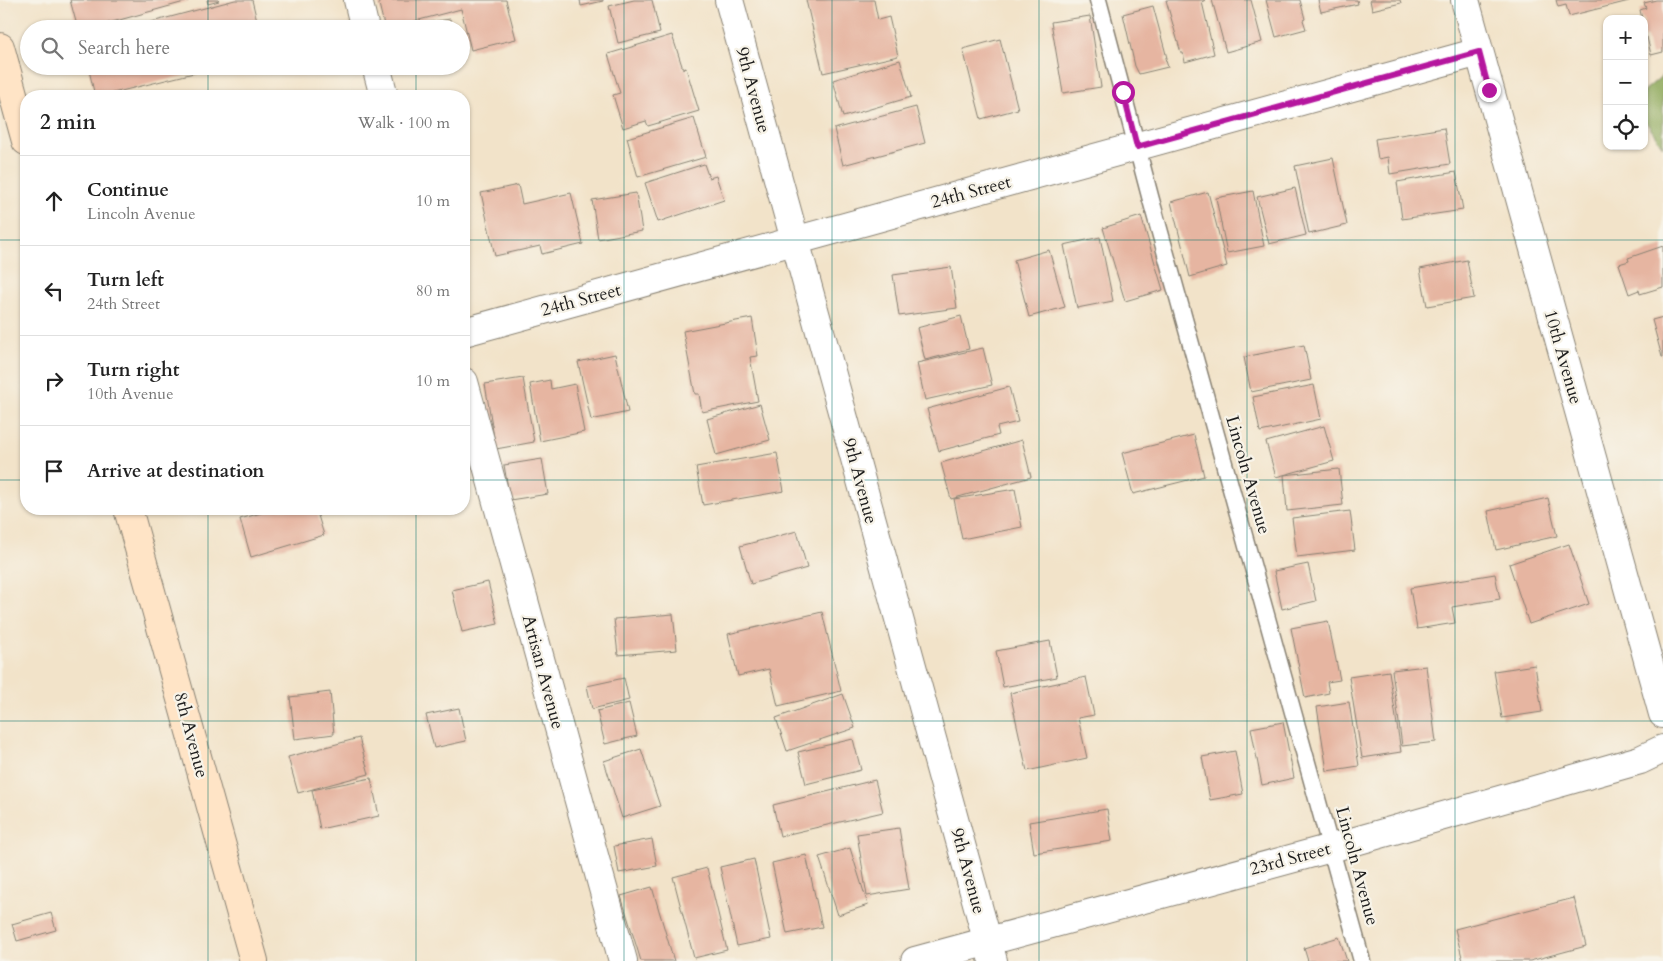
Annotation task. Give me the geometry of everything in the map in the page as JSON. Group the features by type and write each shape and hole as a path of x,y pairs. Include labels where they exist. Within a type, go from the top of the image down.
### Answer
{"main road":[{"path":"0,47 20,119"},
{"name":"8th Avenue","path":"130,515 254,961"}],"street":[{"path":"358,0 364,20"},
{"name":"9th Avenue","path":"729,0 990,951"},
{"name":"10th Avenue","path":"1465,0 1663,714"},
{"name":"24th Street","path":"470,330 1479,52"},
{"path":"378,75 382,90"},
{"name":"Artisan Avenue","path":"470,404 623,961"},
{"name":"23rd Street","path":"915,961 990,951 1331,848 1640,760 1663,749"}],"lane":[{"name":"Lincoln Avenue","path":"1098,0 1362,961"}],"green space":[{"path":"1663,75 1663,147 1648,125 1648,88"}],"building":[{"path":"70,0 188,0 119,20 76,20"},
{"path":"207,0 218,0 219,1 208,4"},
{"path":"235,0 252,0 257,20 159,20"},
{"path":"378,0 506,0 516,39 471,50 470,20 464,20 461,9 419,20 383,20"},
{"path":"580,0 603,0 603,1 581,6"},
{"path":"634,0 652,0 660,33 618,43 609,6"},
{"path":"806,0 874,0 878,20 889,17 898,56 823,73"},
{"path":"1166,0 1205,0 1202,2 1214,54 1185,62"},
{"path":"1212,0 1251,0 1262,42 1226,52"},
{"path":"1266,0 1300,0 1306,29 1276,37"},
{"path":"1318,0 1357,0 1358,4 1321,12"},
{"path":"1370,0 1400,0 1401,3 1372,10"},
{"path":"1556,0 1629,1 1569,16 1566,5 1558,7"},
{"path":"1663,0 1663,52 1651,55 1648,42 1648,15 1641,15 1640,10 1646,8 1644,3"},
{"path":"1153,6 1168,67 1139,74 1135,66 1123,14"},
{"path":"1090,16 1101,87 1063,93 1051,22"},
{"path":"672,35 683,69 686,68 699,111 648,126 646,121 623,128 613,95 620,93 608,54"},
{"path":"1000,39 1018,109 981,119 963,49"},
{"path":"900,60 911,97 843,117 833,80"},
{"path":"90,75 186,75 125,90 94,90"},
{"path":"916,107 925,143 843,165 834,129"},
{"path":"694,118 706,157 638,177 627,138"},
{"path":"1444,128 1450,164 1390,174 1388,157 1378,159 1375,139"},
{"path":"1333,158 1347,225 1309,234 1295,166"},
{"path":"704,164 709,178 716,176 724,200 658,222 645,183"},
{"path":"1456,172 1463,210 1402,219 1397,182"},
{"path":"518,185 522,204 571,193 583,244 542,254 540,246 495,256 481,193"},
{"path":"1295,188 1306,235 1269,244 1257,197"},
{"path":"1253,191 1264,246 1227,253 1216,198"},
{"path":"1208,192 1227,266 1190,277 1171,202"},
{"path":"636,193 642,231 598,239 592,200"},
{"path":"1141,216 1163,290 1125,301 1103,228"},
{"path":"1100,237 1113,301 1077,308 1064,245"},
{"path":"1663,246 1663,287 1640,294 1639,290 1629,294 1619,264 1629,261 1628,258"},
{"path":"1049,250 1065,307 1029,317 1014,260"},
{"path":"1467,260 1474,298 1427,306 1420,269"},
{"path":"951,267 957,308 899,316 893,275"},
{"path":"961,316 969,349 925,360 917,328"},
{"path":"1663,317 1663,357 1662,357 1652,320"},
{"path":"752,318 758,356 750,357 758,401 702,412 699,394 695,394 683,331"},
{"path":"1304,345 1311,380 1251,392 1244,357"},
{"path":"983,348 992,385 925,400 917,363"},
{"path":"615,354 628,412 591,420 578,362"},
{"path":"523,378 534,442 496,449 485,384"},
{"path":"550,380 551,389 575,384 584,432 540,441 530,384"},
{"path":"1314,385 1321,419 1260,432 1253,397"},
{"path":"1009,387 1018,422 997,427 999,435 939,451 927,409"},
{"path":"760,404 770,440 716,455 707,419"},
{"path":"1324,426 1334,461 1276,477 1266,442"},
{"path":"1194,435 1204,476 1133,494 1122,453"},
{"path":"1022,440 1031,477 951,499 941,463"},
{"path":"777,453 784,491 703,505 696,467"},
{"path":"542,459 548,494 510,500 504,465"},
{"path":"1339,469 1343,505 1287,511 1284,475"},
{"path":"1015,489 1022,527 962,539 954,499"},
{"path":"1548,498 1557,536 1496,550 1488,511"},
{"path":"1350,511 1355,550 1297,557 1292,518"},
{"path":"254,515 318,515 324,535 251,557 240,519"},
{"path":"797,531 807,568 751,584 740,546"},
{"path":"1569,544 1589,604 1529,624 1509,564"},
{"path":"1308,564 1316,601 1282,609 1274,571"},
{"path":"1495,574 1500,599 1452,607 1455,623 1417,629 1410,588"},
{"path":"488,582 498,624 462,632 452,590"},
{"path":"822,612 841,691 778,706 769,669 738,676 728,634"},
{"path":"673,614 677,650 618,655 614,619"},
{"path":"1328,621 1340,680 1327,682 1329,693 1305,698 1291,628"},
{"path":"1050,641 1057,677 1003,687 996,651"},
{"path":"1535,665 1542,712 1502,718 1494,671"},
{"path":"1426,666 1436,742 1402,746 1392,670"},
{"path":"1389,671 1401,752 1362,758 1349,677"},
{"path":"1086,677 1094,715 1078,718 1087,758 1027,771 1010,693"},
{"path":"624,678 629,700 592,709 587,686"},
{"path":"330,692 334,734 295,739 290,697"},
{"path":"843,694 855,728 787,751 776,718"},
{"path":"1349,702 1359,766 1327,771 1317,707"},
{"path":"629,703 637,736 605,744 597,711"},
{"path":"459,708 466,741 434,748 426,715"},
{"path":"1283,722 1294,778 1262,785 1251,728"},
{"path":"359,738 369,774 298,793 288,757"},
{"path":"853,739 861,770 806,784 798,752"},
{"path":"641,749 660,806 622,818 604,761"},
{"path":"1235,751 1243,794 1210,800 1202,757"},
{"path":"371,778 379,816 320,829 312,790"},
{"path":"875,780 883,812 780,836 773,805"},
{"path":"1107,809 1112,841 1034,853 1029,822"},
{"path":"899,828 909,889 867,896 857,834"},
{"path":"652,839 657,866 619,873 614,846"},
{"path":"850,848 868,905 838,915 819,857"},
{"path":"806,855 822,927 787,934 772,863"},
{"path":"754,859 771,939 737,946 720,867"},
{"path":"707,868 727,950 694,958 673,877"},
{"path":"652,887 674,961 641,961 621,896"},
{"path":"1574,898 1586,946 1530,961 1463,961 1455,929"},
{"path":"51,913 56,930 17,941 12,924"},
{"path":"1339,937 1347,961 1308,961 1304,948"}],"route":[{"path":"1123,92 1137,147 1479,52 1489,90"}]}
